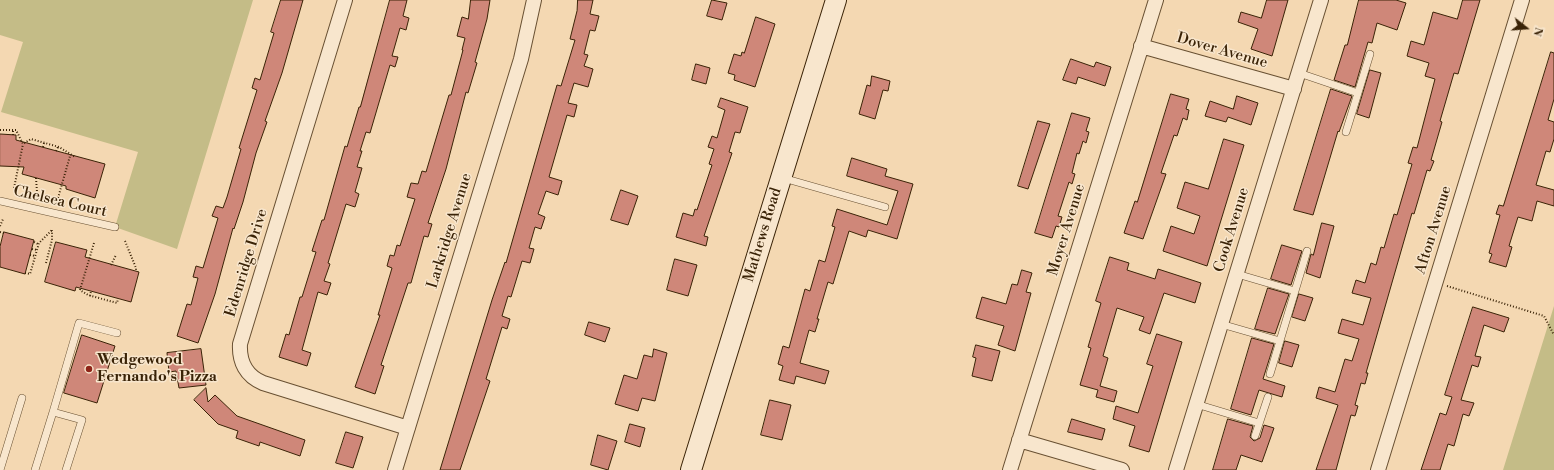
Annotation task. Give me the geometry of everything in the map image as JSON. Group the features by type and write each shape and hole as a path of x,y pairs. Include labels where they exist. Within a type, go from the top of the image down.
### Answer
{"street":[{"name":"Edenridge Drive","path":"345,0 240,344 239,352 243,365 248,374 263,383 408,428"},
{"name":"Larkridge Avenue","path":"395,470 521,59 534,0"},
{"name":"Mathews Road","path":"691,470 836,0"},
{"name":"Moyer Avenue","path":"1010,470 1156,0"},
{"name":"Cook Avenue","path":"1176,470 1321,0"},
{"name":"Afton Avenue","path":"1378,470 1522,0"},
{"name":"Dover Avenue","path":"1141,46 1294,89"},
{"path":"1019,440 1122,470"}],"lane":[{"path":"1346,132 1370,54"},
{"path":"1299,73 1358,93"},
{"path":"781,177 885,207"},
{"name":"Chelsea Court","path":"0,201 115,227"},
{"path":"1270,374 1307,250"},
{"path":"1237,274 1295,291"},
{"path":"35,470 79,323 117,333"},
{"path":"1221,324 1280,341"},
{"path":"1255,436 1268,397"},
{"path":"0,470 22,398"},
{"path":"1196,404 1259,423"},
{"path":"53,412 82,420 66,470"}],"path":[{"path":"0,130 16,130 23,144 14,188"},
{"path":"13,130 13,135"},
{"path":"23,144 31,139 58,147 70,156 75,157"},
{"path":"43,147 44,143"},
{"path":"56,151 58,147"},
{"path":"58,198 70,156"},
{"path":"65,173 70,174"},
{"path":"36,178 37,192"},
{"path":"0,226 2,219"},
{"path":"25,273 30,274 38,244 52,230 52,240 46,263"},
{"path":"0,232 4,234"},
{"path":"34,242 38,244"},
{"path":"125,242 136,271"},
{"path":"94,243 80,290 90,296 104,300 117,303 118,299"},
{"path":"32,249 37,250"},
{"path":"30,255 35,256"},
{"path":"112,265 116,255"},
{"path":"1443,285 1544,316 1554,335"},
{"path":"90,296 91,291"},
{"path":"104,300 105,295"}],"shaded area":[{"path":"0,0 253,0 177,249 115,227 138,152 1,112 23,42 0,35"},
{"path":"1554,306 1554,470 1503,470"}],"building":[{"path":"281,0 303,0 282,73 265,121 267,122 256,153 243,202 234,229 233,228 215,294 198,343 177,336 187,304 191,305 198,278 193,277 196,266 203,268 218,218 212,216 216,206 223,208 227,197 241,149 239,148 257,90 252,88 255,78 260,80 274,33 271,32"},
{"path":"390,0 407,0 403,16 409,18 406,30 400,28 392,56 398,57 395,67 390,65 370,133 366,132 360,151 362,151 357,167 362,168 355,192 359,194 355,207 346,204 324,281 331,283 327,295 318,292 302,350 311,353 307,366 279,357 286,334 289,335 300,297 302,297 316,252 312,251 322,220 324,220 345,146 347,147 360,107"},
{"path":"471,0 490,0 487,19 475,62 477,63 468,93 466,92 446,169 428,223 432,224 428,237 424,236 411,283 408,283 381,365 384,366 375,394 355,387 380,315 378,315 392,268 387,266 390,255 394,256 397,245 400,246 415,199 407,197 411,183 418,184 422,171 426,172 449,95 451,95 465,38 457,36 462,17 468,19"},
{"path":"578,0 593,0 590,14 599,16 595,31 590,30 584,54 588,55 584,66 593,69 588,87 574,83 568,103 577,105 574,117 567,115 549,177 562,181 558,195 546,191 538,214 545,217 541,229 535,227 529,248 534,249 530,263 522,261 511,297 508,296 502,316 510,319 507,329 502,327 486,379 490,381 460,470 440,470 492,300 505,262 506,263 557,85 561,86 575,40 570,39 577,11"},
{"path":"712,0 727,3 722,20 707,16"},
{"path":"1267,0 1288,0 1272,56 1251,49 1258,29 1238,22 1241,12 1261,18"},
{"path":"1359,0 1396,0 1406,3 1397,30 1377,23 1372,43 1368,42 1355,87 1334,80 1345,45 1347,45"},
{"path":"1463,0 1480,0 1458,74 1454,73 1440,121 1442,122 1431,160 1434,161 1430,171 1427,170 1414,214 1412,213 1366,373 1368,373 1365,384 1361,383 1355,405 1358,406 1355,416 1351,415 1336,470 1316,470 1338,405 1316,398 1319,387 1335,392 1345,359 1352,361 1359,339 1338,333 1342,319 1363,325 1371,298 1352,293 1356,280 1365,283 1371,263 1376,265 1381,247 1384,248 1394,214 1397,215 1412,164 1408,163 1413,147 1417,148 1435,79 1425,76 1429,63 1407,56 1411,41 1424,45 1433,12 1457,19"},
{"path":"756,17 775,24 755,87 734,80 735,75 728,73 734,54 741,56 742,52 744,53"},
{"path":"1551,52 1554,53 1554,99 1548,120 1554,122 1554,139 1550,152 1546,151 1536,185 1554,190 1554,206 1537,201 1532,221 1518,217 1509,246 1512,247 1506,267 1489,262 1492,254 1489,253 1500,215 1496,214 1499,205 1503,206"},
{"path":"1071,59 1094,67 1096,62 1111,67 1105,86 1078,77 1076,84 1063,80"},
{"path":"696,64 710,68 706,84 692,80"},
{"path":"1370,70 1381,73 1369,118 1357,114"},
{"path":"872,76 890,81 888,91 883,90 875,119 859,114 867,85 870,86"},
{"path":"1331,89 1352,96 1339,132 1338,131 1313,215 1294,210"},
{"path":"1171,94 1189,99 1186,109 1189,110 1187,120 1183,118 1177,136 1174,135 1161,173 1166,174 1143,239 1124,233 1135,201 1137,202"},
{"path":"1237,96 1258,103 1251,125 1228,117 1226,122 1205,116 1210,101 1233,109"},
{"path":"721,98 748,107 740,133 735,132 729,152 732,153 704,236 708,237 706,246 676,237 683,213 693,216 695,209 697,210 712,165 709,164 714,149 708,147 712,136 717,138 725,110 718,107"},
{"path":"1072,113 1090,118 1086,131 1089,132 1086,143 1083,141 1079,154 1077,153 1072,173 1075,174 1072,184 1069,182 1058,216 1062,217 1059,227 1056,226 1052,238 1035,233"},
{"path":"1038,121 1050,124 1028,189 1018,186"},
{"path":"0,134 16,135 16,140 105,164 95,198 66,189 66,186 22,174 24,167 0,166"},
{"path":"1224,139 1244,145 1207,266 1163,251 1171,226 1194,234 1200,216 1177,208 1185,182 1208,189"},
{"path":"852,158 887,169 885,176 913,184 897,239 868,230 866,237 849,231 833,284 828,282 817,319 819,319 815,332 809,330 800,363 829,371 825,384 796,376 794,384 779,380 783,366 778,364 783,346 789,348 805,289 810,291 819,260 825,262 835,227 832,226 837,209 887,225 898,191 847,176"},
{"path":"621,190 638,196 628,225 611,220"},
{"path":"1322,223 1334,226 1320,278 1306,273"},
{"path":"4,232 34,240 25,274 0,267 0,247"},
{"path":"56,242 87,250 85,257 139,272 131,302 76,287 75,291 45,282"},
{"path":"1282,245 1302,251 1291,285 1271,279"},
{"path":"1110,257 1129,263 1127,270 1155,279 1158,269 1201,283 1195,303 1164,293 1150,334 1139,330 1144,317 1117,308 1103,356 1108,358 1100,386 1117,391 1114,402 1096,397 1098,390 1080,385 1091,348 1088,347 1101,303 1096,301"},
{"path":"675,259 697,265 688,296 667,290"},
{"path":"1022,270 1032,273 1026,292 1031,293 1015,351 998,345 1004,326 976,318 982,297 1006,304 1012,284 1017,285"},
{"path":"1268,288 1289,294 1275,334 1255,329"},
{"path":"1299,294 1313,298 1305,321 1292,317"},
{"path":"1473,307 1509,318 1504,332 1484,325 1475,356 1481,357 1478,367 1472,365 1461,400 1474,403 1469,416 1463,414 1454,446 1448,444 1440,470 1421,470 1440,413 1446,415 1452,397 1445,395"},
{"path":"589,322 610,328 605,342 585,335"},
{"path":"1157,334 1182,342 1149,452 1129,446 1135,426 1113,419 1116,406 1138,413 1153,366 1147,364"},
{"name":"Wedgewood Fernando's Pizza","path":"82,335 115,346 97,403 64,393"},
{"path":"1252,338 1274,344 1263,379 1285,386 1282,397 1259,390 1251,415 1231,409"},
{"path":"1285,341 1299,345 1292,367 1279,363"},
{"path":"976,345 1000,351 992,381 972,376 976,358 973,357"},
{"path":"201,349 206,385 179,388 176,371 169,372 167,353"},
{"path":"654,349 667,353 655,401 642,398 638,411 615,404 624,375 637,379 644,355 652,357"},
{"path":"206,388 208,402 215,395 237,416 305,440 300,456 260,442 259,446 236,438 238,431 218,424 194,400"},
{"path":"770,400 791,405 782,440 761,435"},
{"path":"1072,419 1105,429 1102,440 1068,432"},
{"path":"1228,419 1253,426 1250,437 1254,441 1260,438 1264,425 1274,428 1262,462 1241,455 1236,470 1213,470"},
{"path":"630,424 645,428 640,447 625,442"},
{"path":"346,432 363,437 353,468 336,463"},
{"path":"598,435 617,441 608,470 591,465"}],"place":[{"name":"Wedgewood Fernando's Pizza","path":"89,369"}]}
